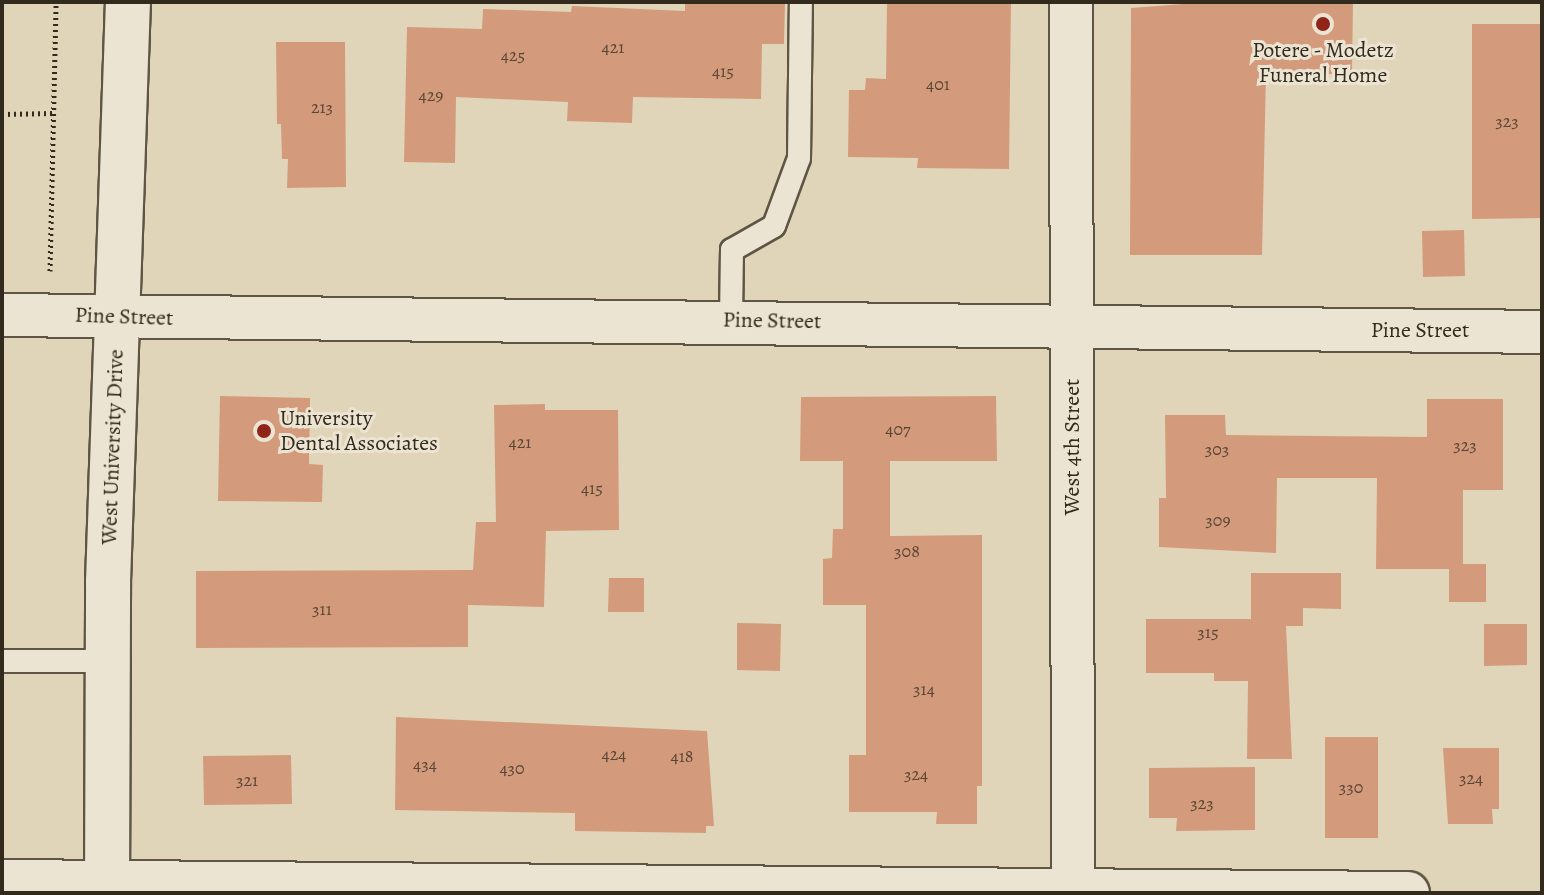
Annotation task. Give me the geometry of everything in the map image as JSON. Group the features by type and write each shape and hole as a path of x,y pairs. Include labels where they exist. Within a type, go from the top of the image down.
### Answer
{"main road":[{"name":"West University Drive","path":"107,887 108,661 128,2"}],"street":[{"name":"West 4th Street","path":"1071,2 1073,892"},
{"name":"Pine Street","path":"2,315 731,320 1073,328 1542,332"},
{"path":"2,881 107,887 1408,893"}],"lane":[{"path":"731,320 732,250 774,226 799,158 801,2"},
{"path":"2,661 108,661"}],"path":[{"path":"50,271 56,2"},
{"path":"2,114 54,113"}],"building":[{"path":"685,2 785,2 784,44 762,44 761,99 633,97 632,123 567,121 568,102 456,97 455,163 404,162 407,27 482,29 483,9 571,12 572,6 685,11"},
{"path":"887,2 1011,2 1009,169 917,168 918,158 848,157 849,90 865,90 866,78 886,79"},
{"path":"1210,2 1353,2 1352,74 1266,74 1262,255 1130,255 1131,8"},
{"path":"1472,24 1542,24 1542,218 1472,219"},
{"path":"276,42 345,42 346,187 287,188 288,159 282,159 281,124 277,124"},
{"path":"1464,230 1465,276 1423,277 1422,231"},
{"name":"University Dental Associates","path":"220,396 310,398 309,464 323,465 322,502 218,501"},
{"path":"996,396 997,461 890,461 890,536 982,535 982,786 977,786 977,824 936,824 937,812 849,812 849,755 866,755 866,605 823,605 823,559 832,558 833,529 843,529 843,461 800,461 801,397"},
{"path":"1427,399 1503,399 1503,490 1463,490 1463,564 1486,564 1486,602 1449,602 1449,569 1376,569 1377,478 1277,478 1276,553 1159,547 1159,498 1166,498 1165,415 1225,415 1226,435 1427,437"},
{"path":"545,404 545,410 618,410 619,530 546,531 544,607 468,605 468,647 196,648 196,571 473,570 476,522 496,522 494,405"},
{"path":"1251,573 1341,573 1341,609 1303,608 1303,626 1286,626 1292,759 1247,759 1248,681 1214,681 1214,673 1146,673 1146,619 1251,619"},
{"path":"609,578 644,578 644,612 608,612"},
{"path":"737,623 781,624 780,671 737,670"},
{"path":"1484,624 1527,624 1527,665 1484,666"},
{"path":"396,717 707,731 714,826 706,826 706,833 575,831 575,813 395,810"},
{"path":"1325,737 1378,737 1378,838 1325,838"},
{"path":"1443,748 1499,748 1499,809 1492,809 1493,824 1448,824"},
{"path":"291,755 292,804 204,805 203,756"},
{"path":"1255,767 1255,830 1176,831 1177,818 1149,818 1149,768"}],"place":[{"name":"Potere - Modetz Funeral Home","path":"1323,24"},
{"name":"University Dental Associates","path":"264,431"}]}
